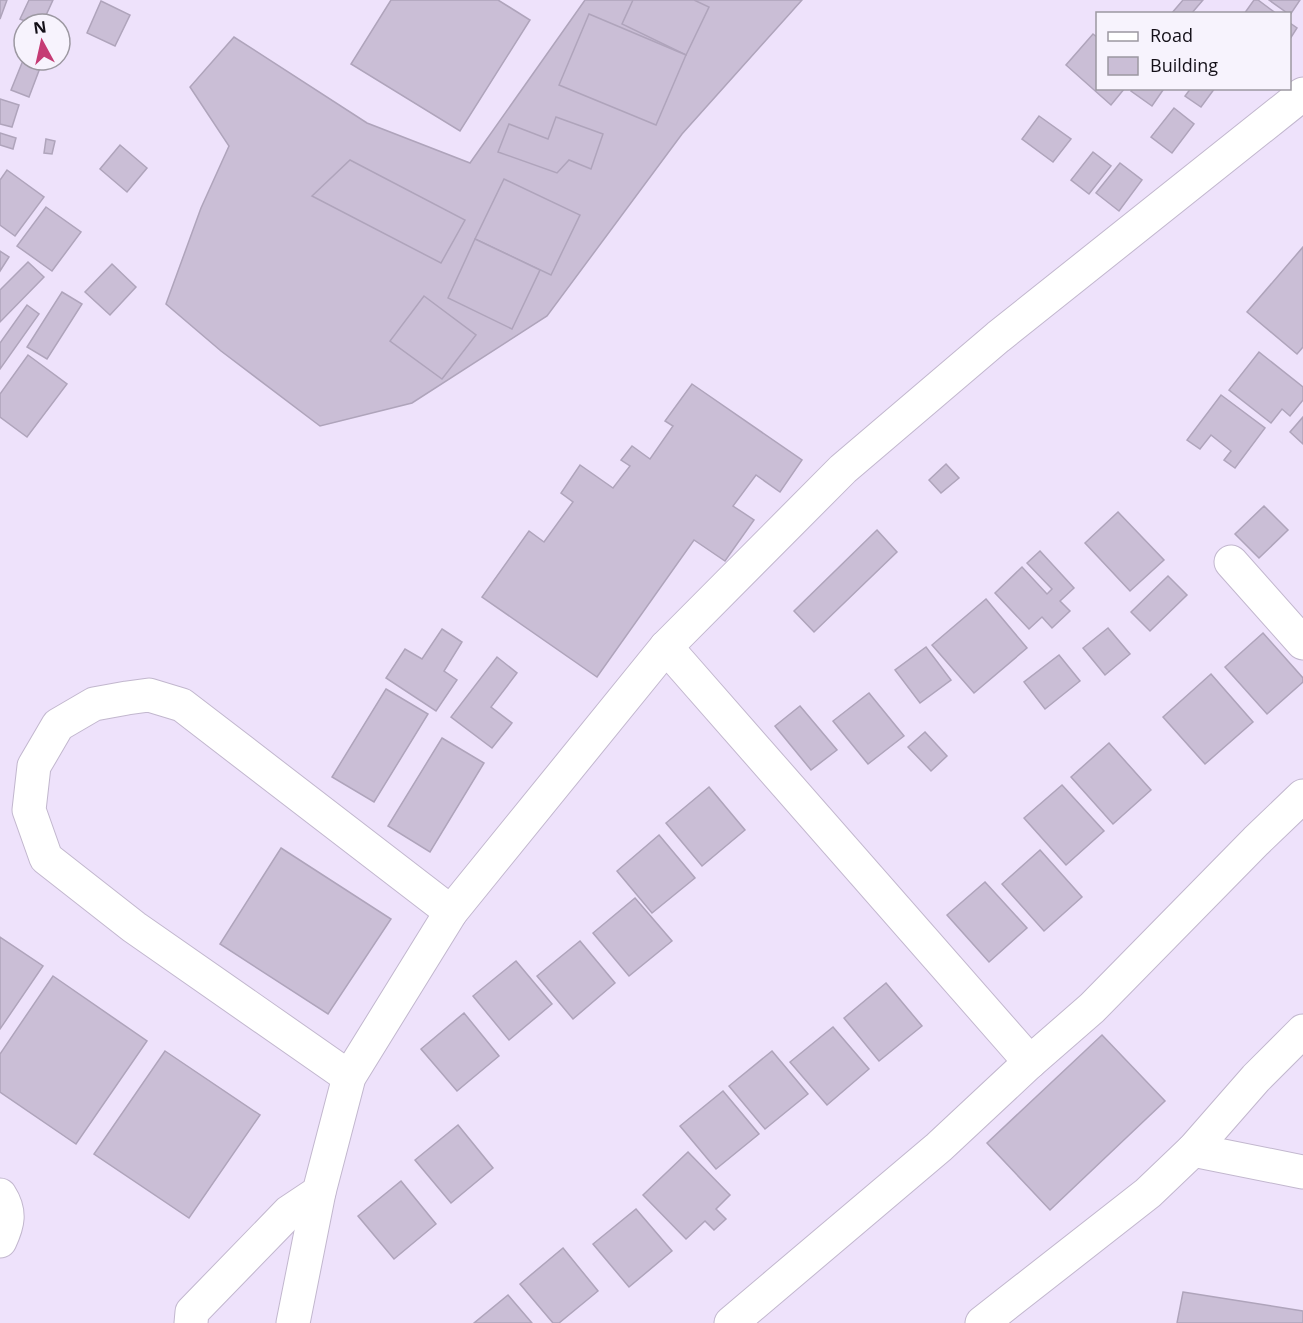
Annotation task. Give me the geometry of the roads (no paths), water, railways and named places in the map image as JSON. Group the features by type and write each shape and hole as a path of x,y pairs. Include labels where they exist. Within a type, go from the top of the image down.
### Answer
{"street":[{"path":"293,1323 296,1297 319,1192 349,1077 452,912 666,647 843,469 998,337 1303,94"},
{"path":"1231,562 1303,643"},
{"path":"666,647 1030,1062"},
{"path":"349,1077 134,927 46,858 29,810 34,766 58,725 94,704 127,698 149,695 182,705 452,912"},
{"path":"731,1323 939,1147 1092,1008 1303,796"},
{"path":"982,1323 1148,1193 1193,1150 1256,1078 1303,1030"},
{"path":"1193,1150 1297,1164"},
{"path":"191,1323 192,1312 241,1260 289,1212 319,1192"},
{"path":"0,1195 8,1223 0,1241"}]}
